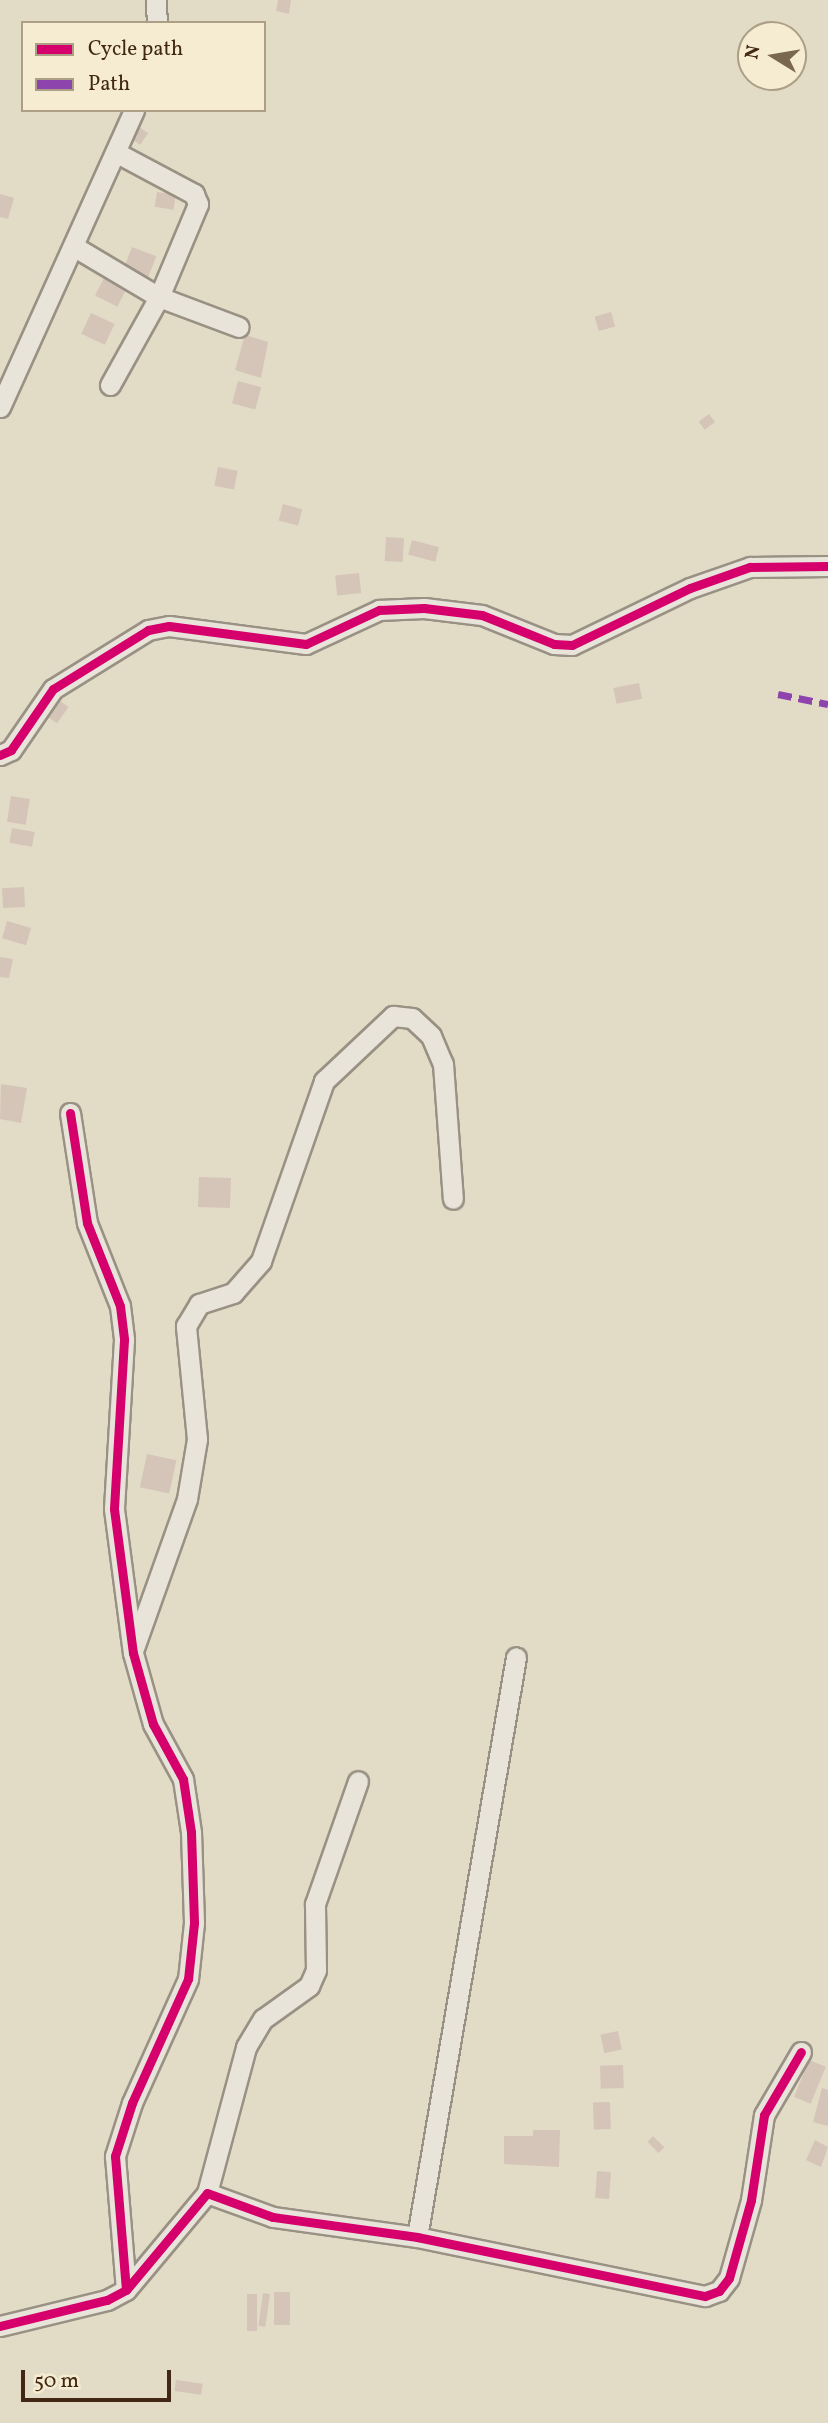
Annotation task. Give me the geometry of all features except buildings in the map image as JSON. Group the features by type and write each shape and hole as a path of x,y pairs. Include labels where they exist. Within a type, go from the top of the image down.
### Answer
{"street":[{"path":"156,0 157,21"},
{"path":"0,407 133,112"},
{"path":"110,385 159,297 198,204 194,194 115,152"},
{"path":"73,246 159,297 239,327"},
{"path":"0,755 11,750 53,689 148,630 169,626 306,644 379,610 424,608 482,615 554,644 572,645 690,589 750,567 828,566"},
{"path":"133,1653 187,1499 195,1451 186,1326 199,1304 233,1293 261,1261 324,1081 393,1016 412,1018 431,1036 443,1064 453,1199"},
{"path":"70,1113 87,1223 120,1306 124,1340 114,1508 133,1653 153,1724 183,1779 191,1832 194,1923 188,1979 132,2103 115,2156 126,2290"},
{"path":"417,2237 516,1657"},
{"path":"0,2326 107,2300 126,2290 207,2193 246,2047 263,2019 309,1986 316,1970 315,1904 358,1781"},
{"path":"207,2193 273,2217 417,2237 705,2296 719,2291 729,2278 751,2200 764,2115 801,2052"}],"marked path":[{"path":"778,694 828,704"}],"cycle path":[{"path":"0,755 11,750 53,689 148,630 169,626 306,644 379,610 424,608 482,615 554,644 572,645 690,588 750,567 828,566"},
{"path":"70,1113 87,1223 120,1306 124,1340 114,1509 133,1653 153,1724 183,1779 191,1832 194,1923 188,1979 132,2103 115,2156 126,2290"},
{"path":"0,2326 107,2300 126,2290 207,2193 273,2217 417,2237 705,2296 719,2291 729,2278 751,2200 764,2115 801,2052"}]}
